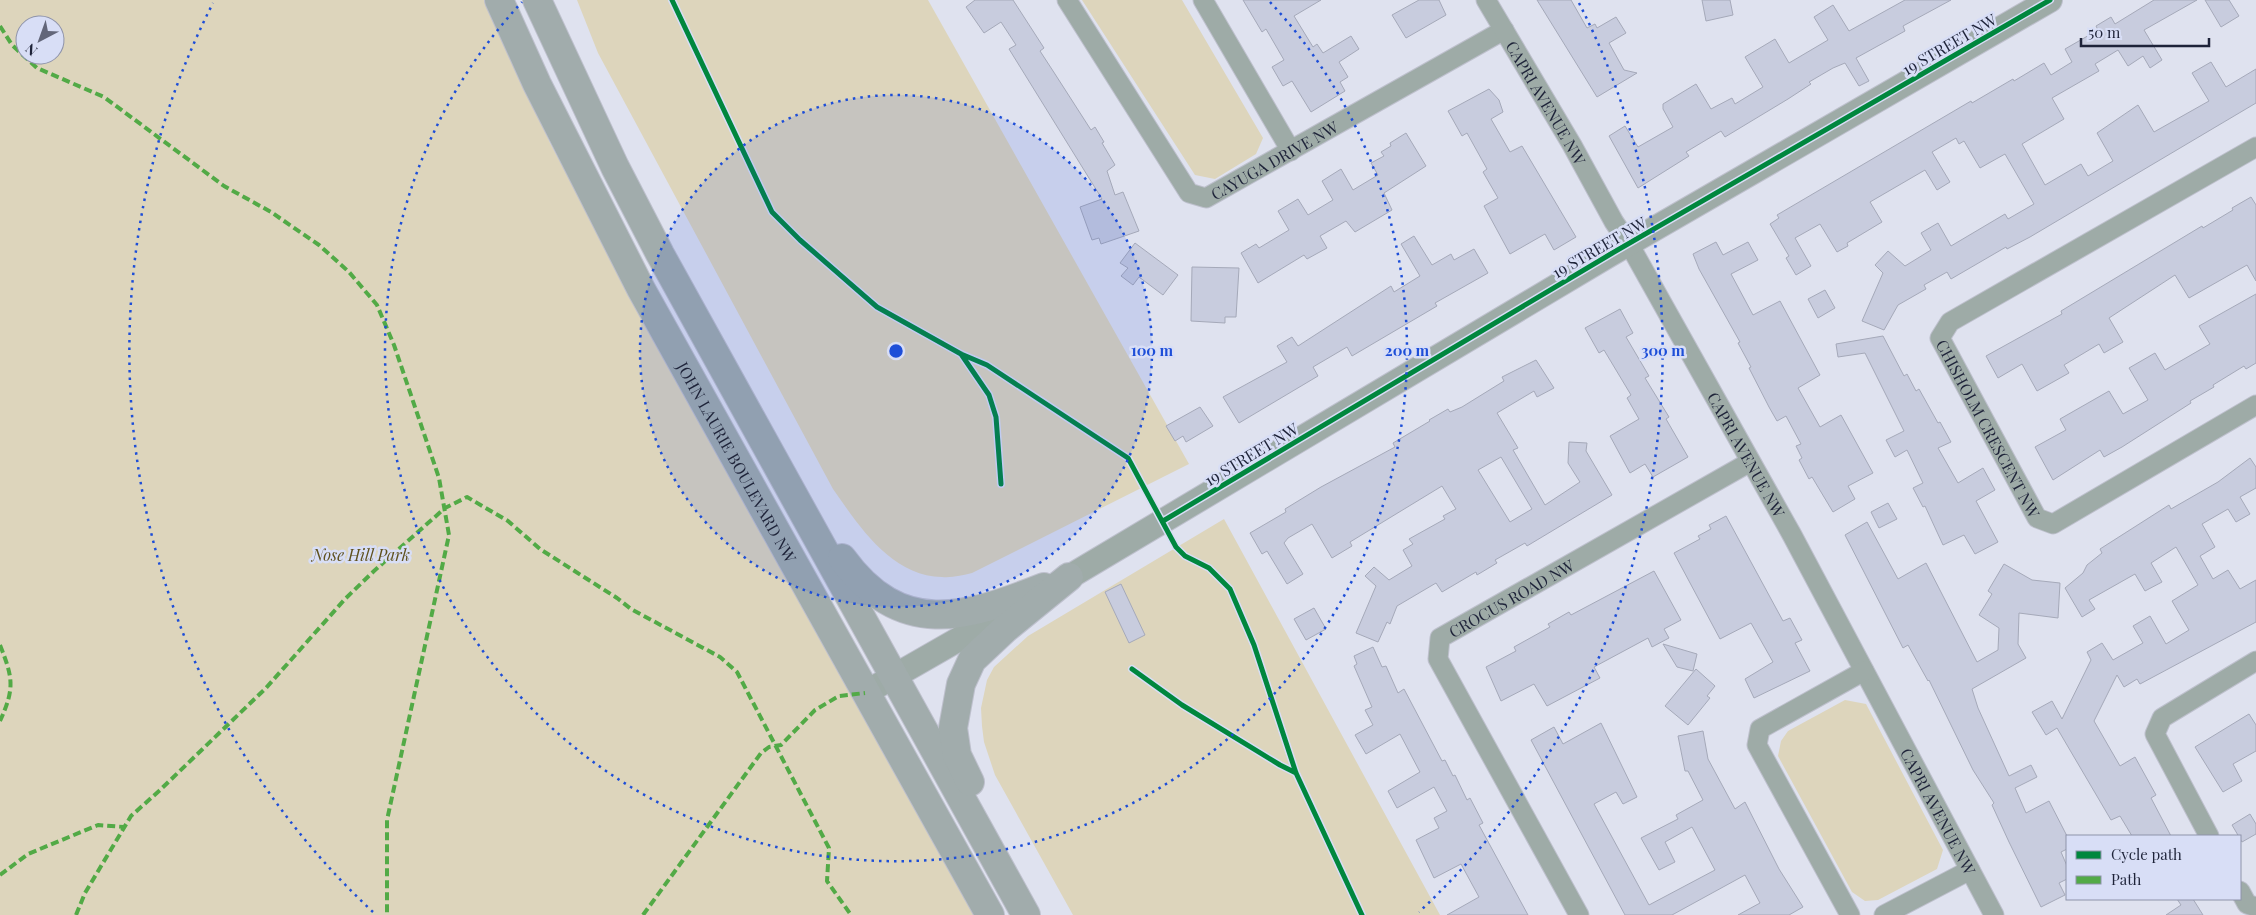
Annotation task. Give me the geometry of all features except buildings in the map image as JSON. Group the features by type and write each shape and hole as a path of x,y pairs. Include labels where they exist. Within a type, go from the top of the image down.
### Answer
{"main road":[{"name":"JOHN LAURIE BOULEVARD NW","path":"499,0 537,84 641,289 990,915"},
{"name":"JOHN LAURIE BOULEVARD NW","path":"537,0 638,210 1026,915"},
{"path":"782,473 855,576 874,593 896,606 922,614 948,616 994,606 1069,577"},
{"path":"1037,915 956,755 953,728 961,684 972,660 1005,629 1069,577"}],"street":[{"name":"CAYUGA DRIVE NW","path":"1067,0 1189,193 1206,198 1504,30"},
{"path":"1203,0 1291,151"},
{"name":"CAPRI AVENUE NW","path":"1486,0 1572,145 1614,222 1629,244 1792,535 1994,915"},
{"name":"19 STREET NW","path":"865,693 1069,577 1629,244 2050,0"},
{"name":"CHISHOLM CRESCENT NW","path":"2256,147 1950,322 1940,338 2037,518 2053,524 2256,405"},
{"name":"CROCUS ROAD NW","path":"1578,915 1438,659 1440,638 1750,462"},
{"path":"2209,835 2155,734 2162,718 2256,661"},
{"path":"1850,915 1757,745 1760,729 1864,671"},
{"path":"1884,915 1970,870"},
{"path":"2241,893 2247,904 2256,907"}],"green space":[{"name":"Nose Hill Park","path":"0,0 488,0 550,143 703,427 978,915 0,915"},
{"path":"577,0 928,0 1189,464 972,573 946,577 924,574 907,568 892,558 865,533 833,489 598,53"},
{"path":"1082,0 1182,0 1263,138 1256,154 1215,179 1195,175"},
{"path":"1224,519 1440,915 1073,915 995,775 984,742 981,708 987,680 994,667 1028,636"},
{"path":"1845,700 1866,704 1943,850 1937,869 1878,900 1865,901 1852,892 1778,756 1781,741 1788,731"}],"marked path":[{"path":"0,26 12,45 37,68 104,97 224,186 271,212 319,245 349,272 377,305 394,345 439,478 449,535 387,820 387,915"},
{"path":"76,915 85,893 131,816 266,688 345,599 374,571 445,508 467,497 508,521 540,549 631,609 720,657 737,672 829,848 827,881 851,915"},
{"path":"0,645 10,675 10,691 0,721"},
{"path":"643,915 761,753 769,747 781,745 815,710 839,696 865,693"},
{"path":"0,875 28,854 98,825 124,827"}],"cycle path":[{"path":"672,0 772,212 800,240 877,307 961,354 987,365 1128,458 1176,547 1185,556 1209,568 1230,589 1254,645 1296,773 1362,915"},
{"path":"1163,521 1609,255 2050,0"},
{"path":"961,354 989,395 996,417 1001,484"},
{"path":"1132,669 1182,705 1296,773"}]}
